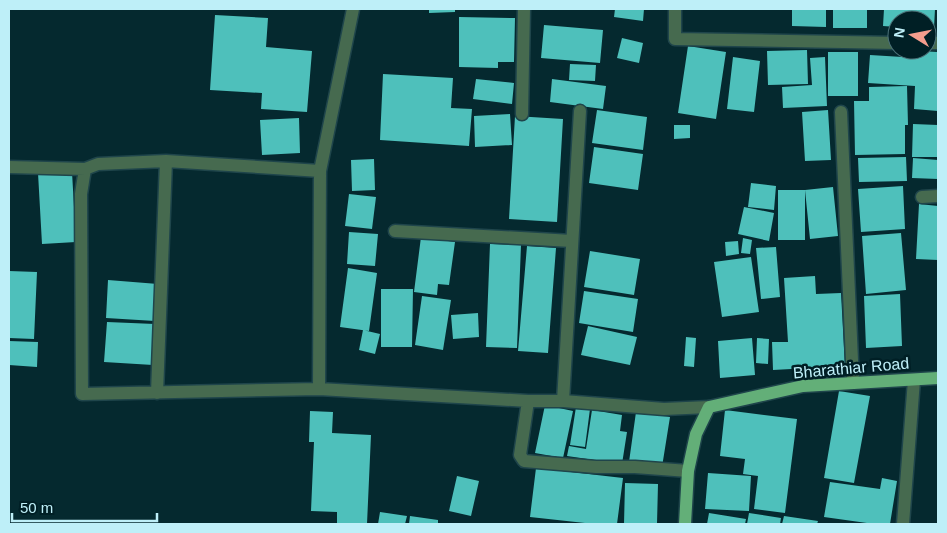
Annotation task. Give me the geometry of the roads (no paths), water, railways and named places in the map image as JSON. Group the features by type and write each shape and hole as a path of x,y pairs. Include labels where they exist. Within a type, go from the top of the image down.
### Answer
{"main road":[{"name":"Bharathiar Road","path":"709,407 803,386 938,378"},
{"path":"685,524 688,470 696,434 709,407"}],"street":[{"path":"319,389 320,171 352,9"},
{"path":"522,114 524,9"},
{"path":"675,9 675,39 887,43"},
{"path":"563,401 580,111"},
{"path":"841,112 853,383"},
{"path":"9,167 85,169 98,164 166,161 320,171"},
{"path":"157,393 166,161"},
{"path":"85,169 82,194 82,394 319,389 528,401 563,401 664,409 709,407"},
{"path":"922,197 938,196"},
{"path":"394,231 572,241"},
{"path":"902,524 914,380"},
{"path":"528,401 520,455 524,461 596,467 688,470"}]}
